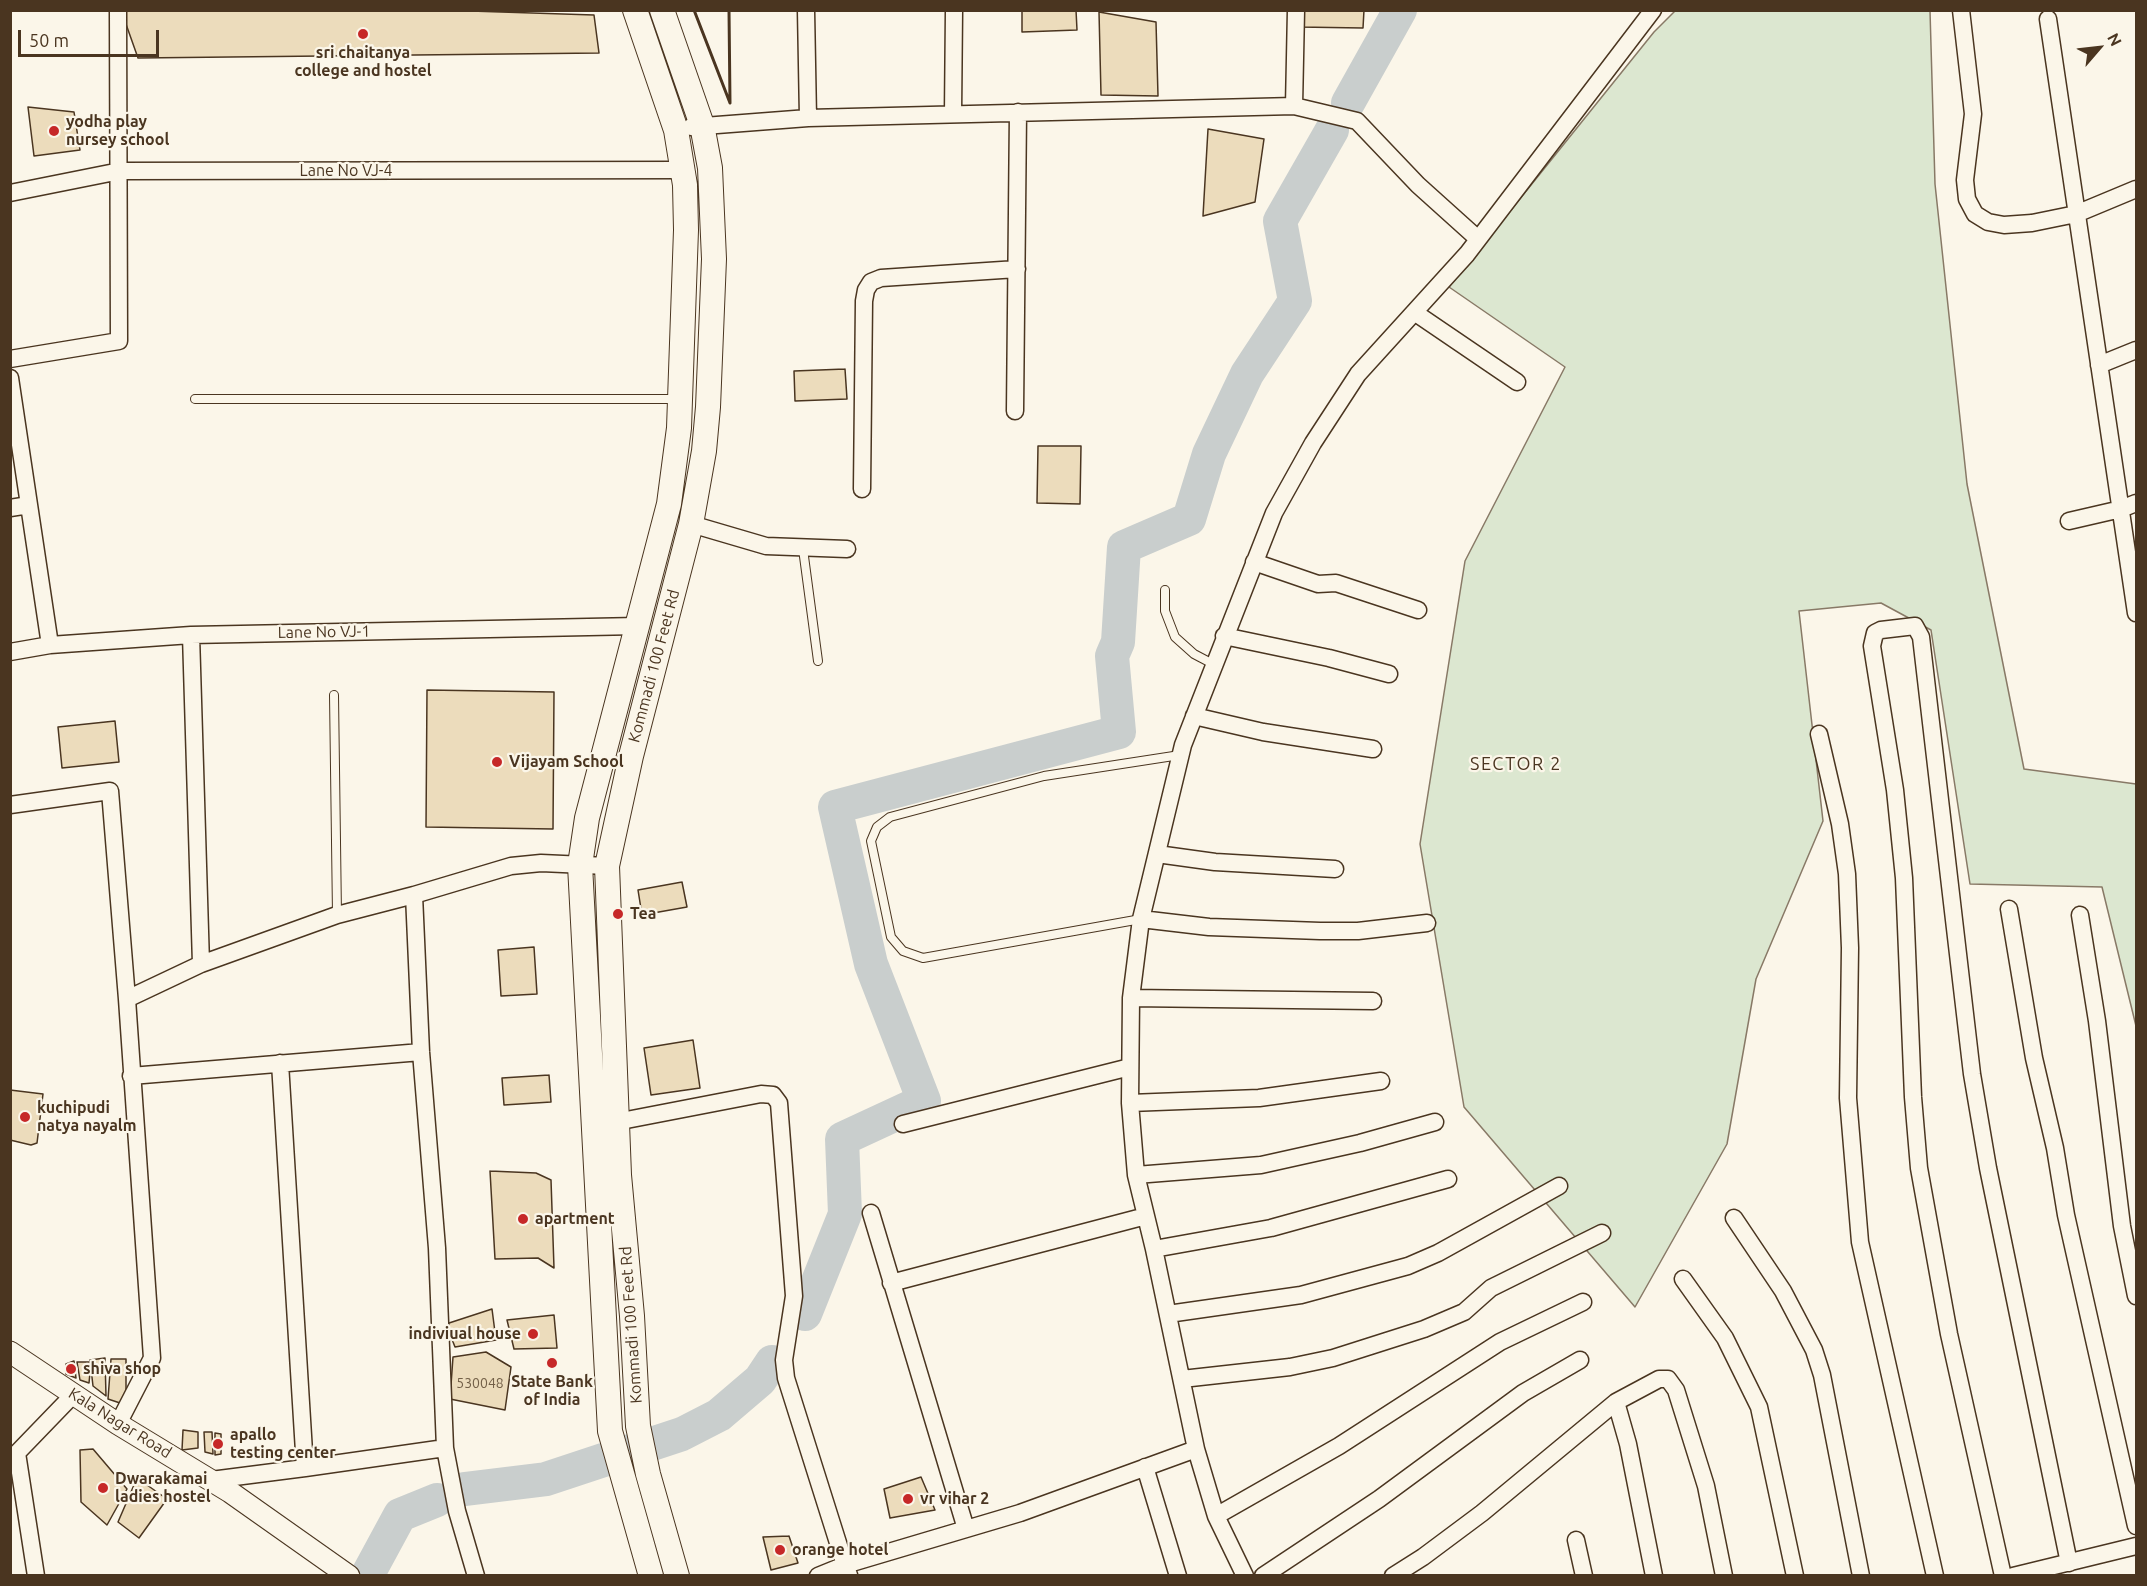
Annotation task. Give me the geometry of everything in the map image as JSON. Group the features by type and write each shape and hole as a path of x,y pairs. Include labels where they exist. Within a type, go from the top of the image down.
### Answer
{"main road":[{"name":"Kommadi 100 Feet Rd","path":"635,10 676,130 684,170 686,230 681,399 669,504 587,818 580,865 610,1431 623,1484 651,1575"},
{"name":"Kommadi 100 Feet Rd","path":"662,10 702,125 713,199 714,259 704,451 691,524 631,756 607,866 616,1122 638,1426 648,1474 677,1575"}],"street":[{"path":"10,359 119,341 118,10"},
{"path":"806,10 808,118"},
{"path":"953,114 954,10"},
{"path":"1294,106 1296,10"},
{"path":"1245,1575 1216,1516 1196,1449 1136,1175 1130,1103 1131,998 1141,919 1180,755 1213,664 1274,513 1320,433 1358,374 1478,238 1653,10"},
{"path":"1961,10 1973,114 1965,180 1967,199 1975,214 1988,222 2004,225 2032,223 2076,214 2136,189"},
{"path":"2048,19 2099,365 2129,506 2136,613"},
{"path":"676,130 702,125 808,118 1294,106 1357,121 1418,184 1478,238"},
{"path":"1015,411 1018,112"},
{"name":"Lane No VJ-4","path":"10,193 120,171 684,170"},
{"path":"862,489 864,301 866,290 871,282 881,278 1017,270"},
{"path":"1414,312 1517,382"},
{"path":"2099,365 2136,350"},
{"path":"10,378 50,645"},
{"path":"10,508 29,505"},
{"path":"2069,521 2129,506"},
{"path":"691,524 766,546 847,549"},
{"path":"1254,562 1318,584 1336,583 1418,610"},
{"name":"Lane No VJ-1","path":"10,652 50,645 191,635 638,626"},
{"path":"2003,1575 1949,1334 1919,1168 1913,1097 1904,878 1895,790 1872,646 1875,633 1881,630 1915,626 1922,637 1972,1074 1988,1168 2069,1563"},
{"path":"191,635 201,964"},
{"path":"1224,636 1329,658 1389,674"},
{"path":"1194,716 1263,732 1373,749"},
{"path":"1819,734 1840,824 1846,874 1850,948 1848,1098 1860,1242 1935,1575"},
{"path":"10,805 110,791 152,1358 118,1424"},
{"path":"1157,854 1215,862 1335,869"},
{"path":"127,999 201,964 337,915 511,866 542,863 607,866"},
{"path":"414,895 421,1053 437,1248 445,1448 457,1511 477,1575"},
{"path":"2009,909 2034,1058 2055,1148 2066,1215 2136,1526"},
{"path":"2080,915 2097,1021 2122,1226 2136,1296"},
{"path":"1141,919 1220,928 1358,932 1427,923"},
{"path":"1131,998 1373,1001"},
{"path":"131,1077 421,1053"},
{"path":"280,1063 305,1468"},
{"path":"903,1124 1130,1067"},
{"path":"1130,1103 1258,1098 1381,1081"},
{"path":"616,1122 761,1094 773,1095 779,1102 794,1296 784,1360 786,1378 847,1570"},
{"path":"1136,1175 1261,1165 1328,1151 1435,1122"},
{"path":"1154,1249 1271,1228 1448,1179"},
{"path":"1168,1314 1301,1295 1408,1266 1438,1253 1559,1186"},
{"path":"871,1213 966,1529"},
{"path":"891,1283 1146,1216"},
{"path":"1734,1218 1783,1292 1814,1350 1822,1375 1862,1575"},
{"path":"1182,1379 1290,1367 1333,1358 1424,1329 1464,1312 1491,1288 1602,1233"},
{"path":"1683,1279 1725,1338 1759,1407 1795,1575"},
{"path":"1216,1516 1339,1446 1500,1342 1583,1302"},
{"name":"Kala Nagar Road","path":"10,1352 118,1424 211,1480 345,1574"},
{"path":"1263,1575 1379,1499 1524,1393 1580,1360"},
{"path":"1393,1575 1423,1557 1482,1513 1616,1402 1659,1378 1668,1379 1673,1383 1706,1486 1724,1575"},
{"path":"36,1575 14,1455 73,1395"},
{"path":"1616,1402 1628,1444 1654,1575"},
{"path":"211,1480 445,1448"},
{"path":"818,1575 847,1570 1020,1513 1196,1449"},
{"path":"1145,1467 1178,1575"},
{"path":"1576,1540 1584,1575"},
{"path":"2013,1575 2136,1545"}],"lane":[{"path":"195,399 681,399"},
{"path":"803,549 818,662"},
{"path":"1165,590 1165,611 1175,637 1194,654 1213,664"},
{"path":"333,695 337,915"},
{"path":"1141,919 923,958 903,951 891,937 871,842 877,827 890,817 1044,776 1180,755"}],"green space":[{"path":"1675,11 1930,11 1935,184 1967,484 2024,769 2136,784 2136,1026 2102,887 1970,884 1931,630 1881,603 1799,611 1823,821 1756,979 1727,1144 1635,1307 1464,1107 1420,844 1465,561 1565,367 1449,287 1654,32"}],"building":[{"name":"sri chaitanya college and hostel","path":"121,10 439,10 594,15 599,53 138,58"},
{"path":"1022,10 1076,10 1077,30 1022,32"},
{"path":"1299,10 1364,10 1363,28 1298,27"},
{"path":"1099,12 1156,22 1158,96 1101,95"},
{"name":"yodha play nursey school","path":"28,107 74,112 80,150 34,156"},
{"path":"1208,129 1264,139 1255,202 1203,216"},
{"path":"845,369 847,399 795,401 794,371"},
{"path":"1038,446 1081,446 1080,504 1037,503"},
{"name":"Vijayam School","path":"427,690 554,692 553,829 426,827"},
{"path":"115,721 119,762 62,768 58,727"},
{"path":"682,882 687,907 642,915 638,890"},
{"path":"534,947 537,994 501,996 498,950"},
{"path":"693,1040 700,1088 651,1095 644,1048"},
{"path":"549,1075 551,1102 504,1105 502,1078"},
{"name":"kuchipudi natya nayalm","path":"10,1090 43,1094 37,1143 31,1145 10,1140"},
{"name":"apartment","path":"490,1171 536,1173 551,1180 554,1268 538,1258 495,1259"},
{"path":"492,1309 496,1340 455,1347 446,1324"},
{"name":"indiviual house","path":"554,1315 557,1348 514,1349 507,1320"},
{"path":"486,1352 511,1367 505,1410 450,1399 453,1357"},
{"path":"105,1358 106,1396 93,1386 90,1360"},
{"path":"111,1359 126,1359 126,1405 108,1399"},
{"name":"shiva shop","path":"74,1361 76,1378 66,1374 66,1364"},
{"path":"77,1362 91,1362 89,1383 80,1380"},
{"path":"183,1430 198,1432 198,1448 182,1450"},
{"path":"204,1432 212,1432 213,1454 205,1452"},
{"name":"apallo testing center","path":"215,1433 221,1434 221,1454 215,1455"},
{"name":"Dwarakamai ladies hostel","path":"93,1449 127,1489 107,1525 81,1502 80,1450"},
{"name":"vr vihar 2","path":"921,1477 935,1510 890,1518 884,1489"},
{"path":"137,1478 167,1499 139,1538 118,1522"},
{"name":"orange hotel","path":"789,1536 798,1563 771,1570 763,1537"}],"waterway":[{"path":"1348,103 1400,10"},
{"path":"805,1314 845,1214 842,1139 924,1101 871,964 835,807 1119,732 1112,656 1118,642 1124,547 1189,519 1209,454 1247,374 1295,301 1280,221 1332,130"},
{"path":"464,1489 546,1479 682,1434 719,1415 760,1380 772,1362"},
{"path":"367,1576 400,1515 437,1500"}],"wall":[{"path":"694,10 730,103 729,10"}],"place":[{"name":"sri chaitanya college and hostel","path":"363,34"},
{"name":"yodha play nursey school","path":"54,131"},
{"name":"Vijayam School","path":"497,762"},
{"name":"Tea","path":"618,914"},
{"name":"kuchipudi natya nayalm","path":"25,1117"},
{"name":"apartment","path":"523,1219"},
{"name":"indiviual house","path":"533,1334"},
{"name":"State Bank of India","path":"552,1363"},
{"name":"shiva shop","path":"71,1369"},
{"name":"apallo testing center","path":"218,1444"},
{"name":"Dwarakamai ladies hostel","path":"103,1488"},
{"name":"vr vihar 2","path":"908,1499"},
{"name":"orange hotel","path":"780,1550"}],"district":[{"name":"SECTOR 2","path":"1516,764"}]}
